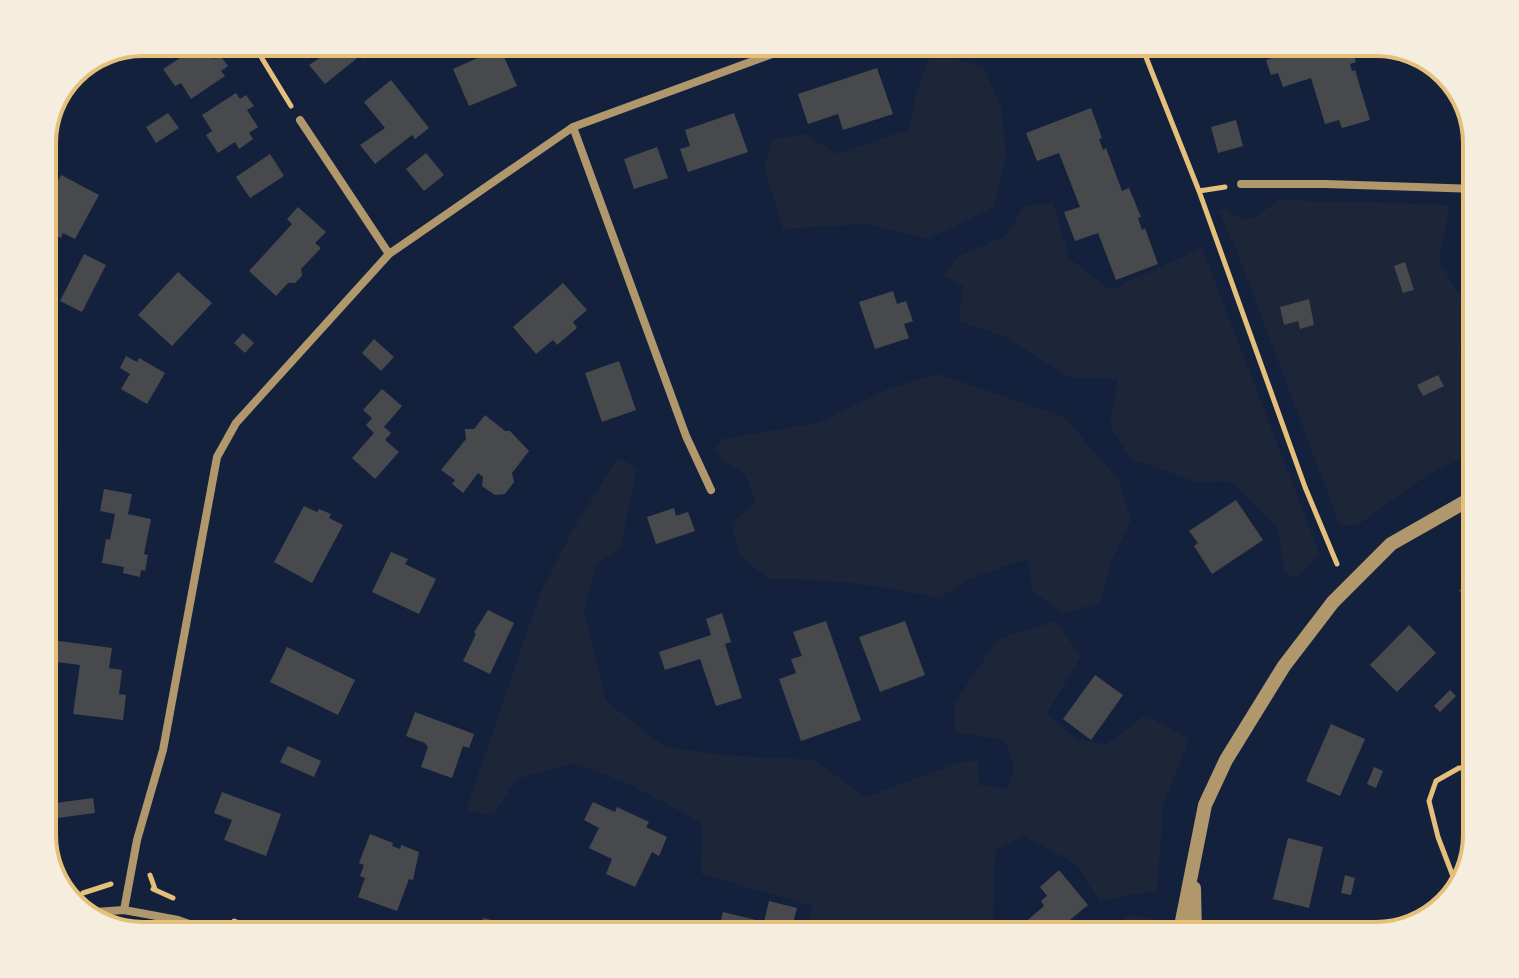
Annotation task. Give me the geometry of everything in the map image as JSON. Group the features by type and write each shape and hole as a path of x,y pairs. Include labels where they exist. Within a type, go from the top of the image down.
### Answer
{"street":[{"path":"124,910 137,840 163,750 217,457 236,423 389,254 573,127 767,56"},
{"path":"300,120 389,254"},
{"path":"573,127 686,436 711,490"},
{"path":"1241,184 1463,189"},
{"path":"1182,922 1205,805 1226,760 1284,666 1333,602 1391,544 1463,503"},
{"path":"1194,852 1195,922"},
{"path":"102,912 124,910 184,922"}],"path":[{"path":"261,56 300,120"},
{"path":"1146,56 1199,191 1305,487 1337,564"},
{"path":"1199,191 1241,184"},
{"path":"1453,876 1429,801 1436,781 1463,768"},
{"path":"148,865 155,889"}],"shaded area":[{"path":"930,56 949,56 984,68 1002,110 1006,157 994,207 928,239 864,224 783,229 764,167 772,140 804,134 838,154 909,129 916,93"},
{"path":"1279,200 1450,205 1439,261 1463,301 1463,348 1460,350 1463,358 1463,458 1429,474 1359,524 1340,526 1236,249 1218,210 1226,209 1242,220 1257,216"},
{"path":"1053,203 1070,259 1110,290 1202,248 1320,555 1296,579 1285,572 1277,527 1229,481 1196,482 1130,458 1110,426 1118,379 1071,378 1003,336 959,321 963,286 943,276 958,257 1007,235 1024,206"},
{"path":"938,374 1064,417 1118,479 1131,520 1111,562 1100,603 1063,613 1033,592 1027,559 971,578 939,598 854,583 768,579 739,554 731,524 756,502 745,474 722,460 715,450 722,439 818,423 890,388"},
{"path":"618,458 637,467 620,549 597,563 584,610 606,701 665,747 722,755 814,760 866,797 963,761 978,761 979,785 1007,789 1014,768 1005,740 955,732 955,702 998,639 1056,621 1081,657 1047,713 1076,739 1107,744 1146,715 1189,739 1163,806 1157,890 1099,901 1077,865 1024,836 995,850 993,919 995,922 808,922 813,906 701,874 702,823 631,785 575,763 517,779 493,815 466,810 540,594 573,529"},
{"path":"1131,915 1151,919 1150,922 1119,922"}],"building":[{"path":"212,56 214,59 221,56 228,66 221,71 225,76 191,99 181,83 175,86 163,69 180,58"},
{"path":"323,56 360,56 325,84 309,65"},
{"path":"482,56 504,56 517,86 469,106 453,69"},
{"path":"1279,56 1354,56 1356,62 1350,64 1352,71 1355,70 1370,120 1342,128 1339,120 1325,124 1311,78 1283,87 1278,73 1271,75 1266,60"},
{"path":"877,68 893,114 843,130 838,114 808,124 798,94"},
{"path":"391,80 429,128 415,139 412,135 375,164 360,145 385,128 364,102"},
{"path":"236,93 240,99 246,95 254,106 247,110 258,127 249,133 253,139 239,149 235,142 218,153 206,135 212,131 202,115"},
{"path":"1091,108 1103,150 1106,148 1122,191 1129,188 1141,217 1138,218 1142,230 1145,228 1158,264 1116,280 1098,233 1075,241 1064,212 1080,207 1059,153 1037,161 1026,133"},
{"path":"168,113 179,128 156,143 146,127"},
{"path":"734,113 748,152 688,172 680,149 690,146 685,130"},
{"path":"1236,120 1243,146 1218,153 1211,127"},
{"path":"657,147 668,178 634,189 624,159"},
{"path":"426,153 444,175 424,191 406,169"},
{"path":"270,154 284,176 250,198 236,177"},
{"path":"61,175 99,195 75,239 63,233 61,238 56,236 56,184"},
{"path":"298,207 326,232 315,243 321,248 301,269 302,276 295,283 288,283 276,296 249,271 292,224 287,219"},
{"path":"84,254 106,265 82,312 60,301"},
{"path":"1405,262 1414,290 1403,293 1394,266"},
{"path":"178,272 212,303 172,346 138,315"},
{"path":"563,283 587,310 573,322 577,328 557,345 553,340 536,354 513,327"},
{"path":"893,291 897,304 906,301 913,321 904,324 909,338 875,349 859,302"},
{"path":"1309,299 1314,325 1300,329 1298,321 1284,325 1280,307"},
{"path":"243,333 254,343 245,353 234,343"},
{"path":"374,339 394,357 381,371 362,353"},
{"path":"126,356 137,362 139,358 165,373 147,404 121,389 130,374 120,368"},
{"path":"619,361 636,410 602,422 585,373"},
{"path":"1438,375 1444,386 1423,396 1417,385"},
{"path":"382,389 402,406 384,427 391,433 385,440 399,452 375,479 352,458 374,433 366,425 372,418 363,410"},
{"path":"485,415 505,431 510,431 529,451 512,473 514,482 505,494 495,495 482,486 483,477 478,473 463,493 452,484 455,480 441,470 466,439 465,429 474,429"},
{"path":"104,489 132,494 128,514 151,519 144,554 148,555 145,571 141,570 140,577 123,573 124,567 102,563 115,514 100,511"},
{"path":"1236,500 1263,540 1212,574 1194,546 1198,543 1189,531"},
{"path":"304,506 331,514 329,518 343,525 312,583 274,562"},
{"path":"674,508 676,516 688,512 695,531 656,544 647,517"},
{"path":"391,552 408,559 405,564 436,579 419,614 372,592"},
{"path":"488,610 514,623 490,674 463,661 476,634 474,632"},
{"path":"722,613 731,642 725,644 742,698 716,706 700,659 665,670 659,652 711,635 706,619"},
{"path":"826,621 861,720 801,741 779,679 796,673 791,659 802,656 793,632"},
{"path":"905,621 925,675 880,692 859,637"},
{"path":"1409,625 1436,653 1397,692 1370,665"},
{"path":"56,641 112,648 109,668 122,670 119,694 126,695 123,720 73,714 80,665 56,662"},
{"path":"287,647 355,680 338,715 270,682"},
{"path":"1095,675 1123,695 1091,740 1063,719"},
{"path":"1450,690 1456,696 1440,712 1434,706"},
{"path":"415,712 474,734 469,748 463,746 452,778 421,767 428,747 406,736"},
{"path":"1331,724 1365,739 1340,796 1306,781"},
{"path":"288,746 321,761 314,777 280,762"},
{"path":"1374,767 1383,771 1376,788 1367,784"},
{"path":"222,792 281,814 266,856 224,840 232,820 214,813"},
{"path":"93,798 95,813 56,818 56,803"},
{"path":"593,802 615,812 617,807 649,822 646,827 667,837 659,856 652,852 635,887 606,874 612,859 589,848 599,828 584,820"},
{"path":"370,834 400,849 401,845 419,852 413,880 409,879 397,911 358,897 365,878 360,876 364,865 359,863"},
{"path":"1288,838 1323,847 1309,908 1273,899"},
{"path":"1059,870 1088,905 1067,922 1025,922 1044,906 1041,901 1047,896 1040,887"},
{"path":"1345,875 1355,878 1351,895 1341,893"},
{"path":"769,901 797,908 793,922 764,922"},
{"path":"723,912 764,922 720,922"}]}
